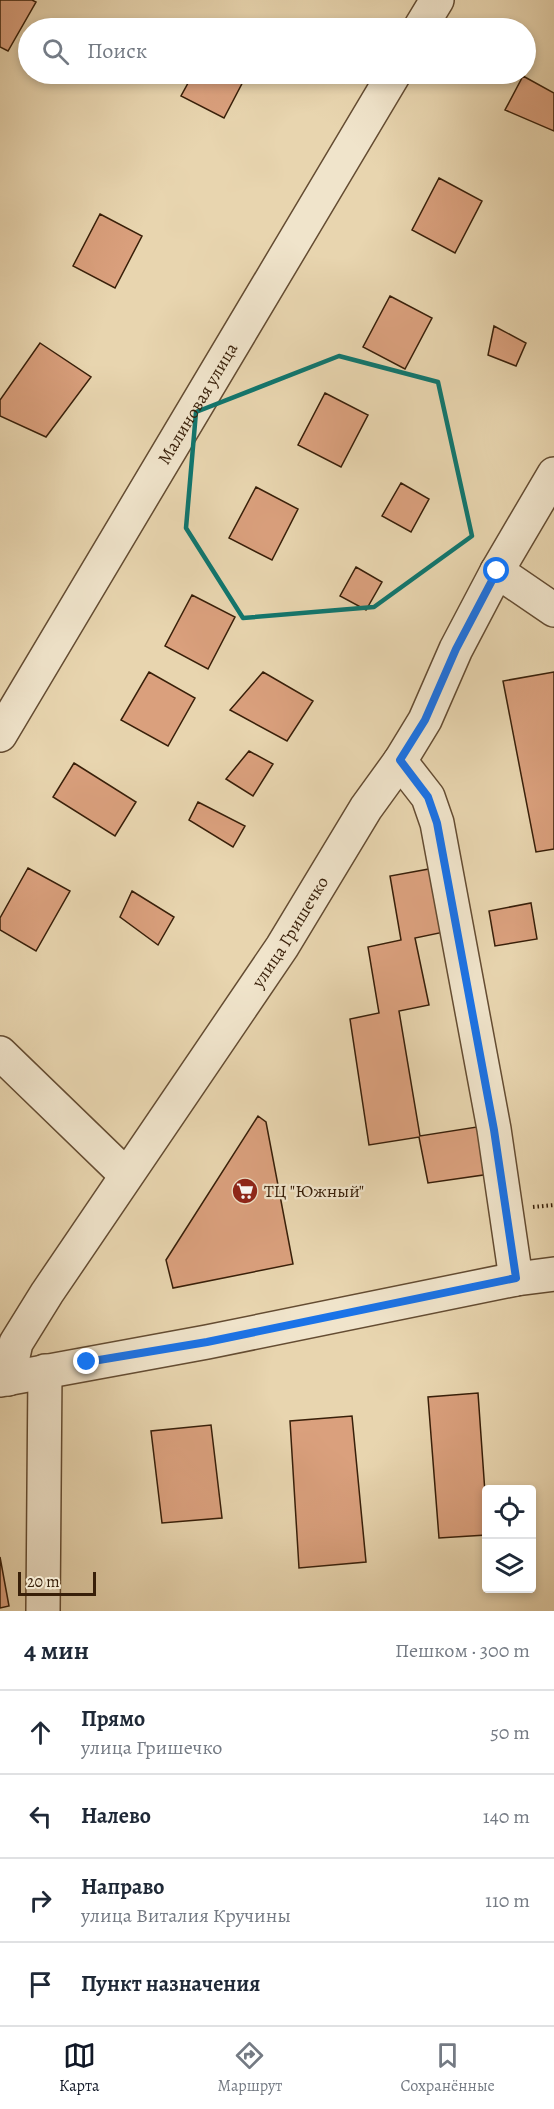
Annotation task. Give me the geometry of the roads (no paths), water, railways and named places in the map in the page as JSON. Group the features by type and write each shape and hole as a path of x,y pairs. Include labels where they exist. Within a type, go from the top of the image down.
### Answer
{"street":[{"path":"426,18 437,0"},
{"name":"Малиновая улица","path":"0,735 388,84"},
{"name":"улица Гришечко","path":"4,1379 16,1343 47,1293 282,947 366,808 425,720 456,649 497,571 554,474"},
{"path":"497,571 554,610"},
{"path":"400,760 428,797 437,823 494,1130 516,1278"},
{"path":"0,1053 126,1175"},
{"path":"4,1379 207,1342 516,1278 554,1274"},
{"path":"43,1611 45,1371"}],"place":[{"name":"ТЦ \"Южный\"","path":"245,1191"}]}
